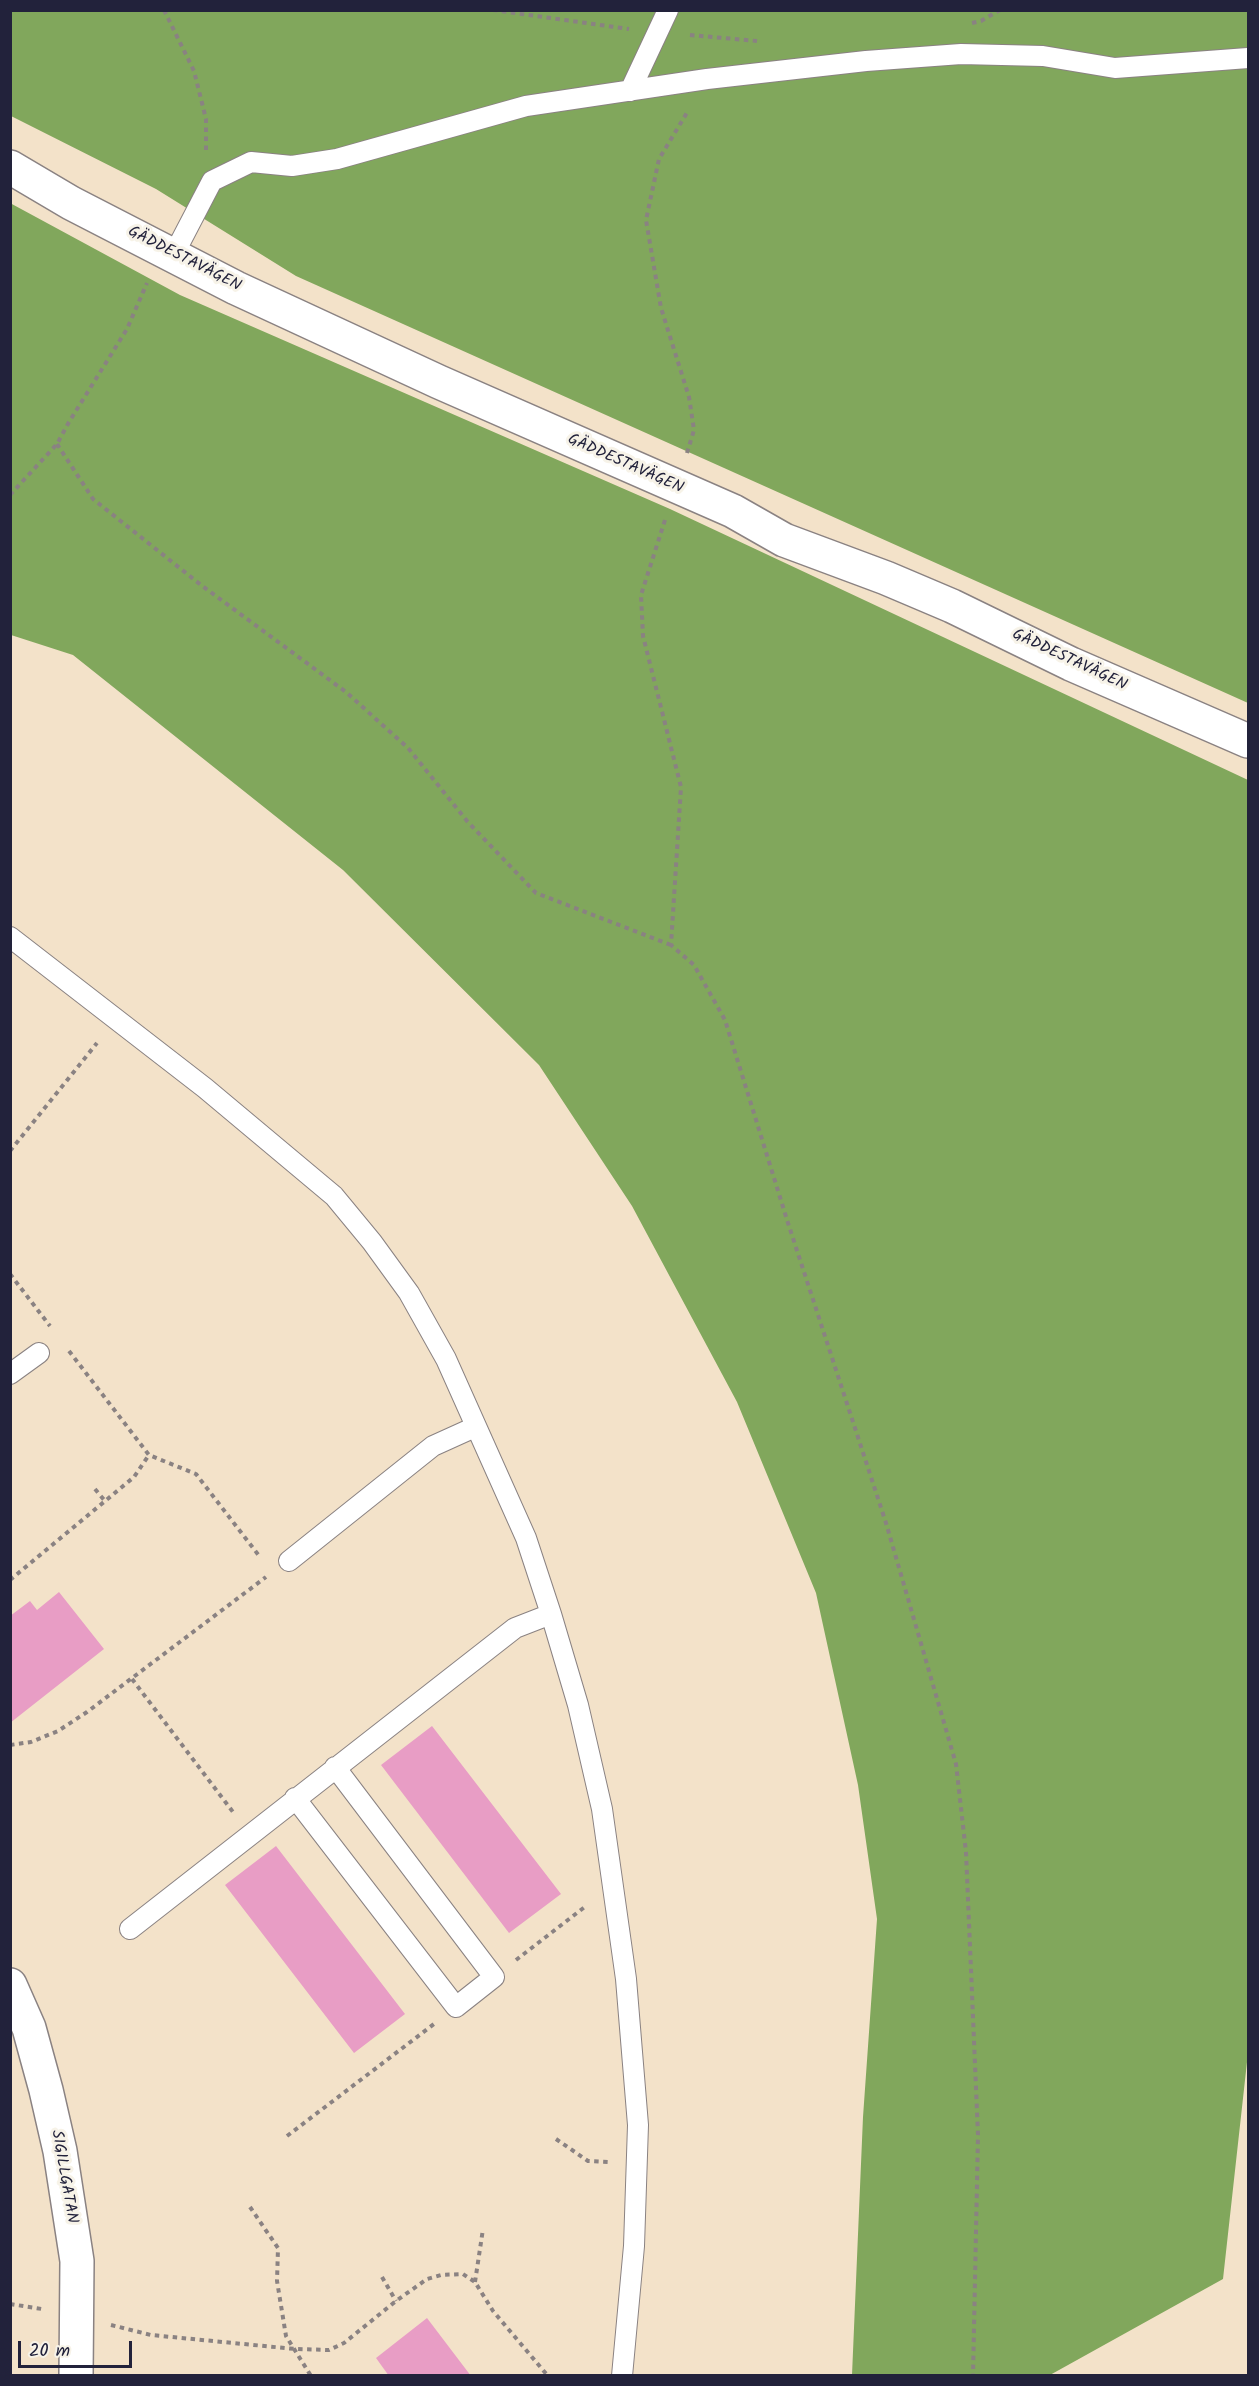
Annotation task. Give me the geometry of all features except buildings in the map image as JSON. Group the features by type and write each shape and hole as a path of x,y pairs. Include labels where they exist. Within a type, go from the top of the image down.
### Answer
{"street":[{"name":"GÄDDESTAVÄGEN","path":"10,167 71,203 174,254 236,288 407,368 733,512 784,540 886,578 952,606 1071,664 1248,741"},
{"name":"SIGILLGATAN","path":"10,1985 29,2028 60,2151 77,2261 76,2376"}],"lane":[{"path":"630,91 668,10"},
{"path":"174,254 212,181 251,162 292,166 337,159 526,106 707,79 866,61 961,54 1043,56 1114,68 1248,58"},
{"path":"10,937 205,1088 334,1196 372,1242 409,1293 446,1359 526,1538 578,1705 602,1809 626,1980 638,2125 634,2246 622,2376"},
{"path":"10,1374 39,1353"},
{"path":"289,1561 433,1446 475,1427"},
{"path":"130,1929 515,1628 551,1614"},
{"path":"295,1798 456,2007 494,1977 335,1767"}],"path":[{"path":"164,10 194,71 206,120 206,192"},
{"path":"493,10 658,32 764,42"},
{"path":"970,23 981,21 1000,10"},
{"path":"671,945 681,787 643,636 641,595 694,430 689,397 661,308 646,220 659,159 707,79"},
{"path":"10,495 57,444 127,329 147,283 174,254"},
{"path":"57,444 93,499 192,578 346,692 408,748 467,821 536,893 671,945 694,965 725,1020 886,1523 956,1764 966,1852 978,2135 973,2376"},
{"path":"10,1151 116,1019"},
{"path":"10,1274 52,1328"},
{"path":"66,1347 148,1455 196,1474 272,1573"},
{"path":"11,1578 134,1477 148,1455"},
{"path":"95,1489 105,1501"},
{"path":"10,1745 31,1742 58,1731 132,1679 289,1561"},
{"path":"132,1679 250,1833"},
{"path":"494,1977 587,1905 616,1900"},
{"path":"287,2136 456,2007"},
{"path":"556,2139 588,2160 637,2164"},
{"path":"250,2207 278,2248 277,2281 286,2336 311,2376"},
{"path":"475,2282 483,2229"},
{"path":"10,2304 53,2311 151,2335 295,2349 329,2350 344,2343 396,2301 428,2279 441,2275 463,2274 475,2282 493,2311 548,2376"},
{"path":"382,2277 396,2301"}],"green space":[{"path":"10,11 1248,11 1248,703 296,276 156,189 11,116"},
{"path":"10,203 180,295 670,509 1248,780 1248,2053 1223,2279 1050,2375 852,2375 863,2117 877,1919 858,1785 816,1593 737,1402 632,1206 539,1065 343,870 73,655 11,635"}]}
